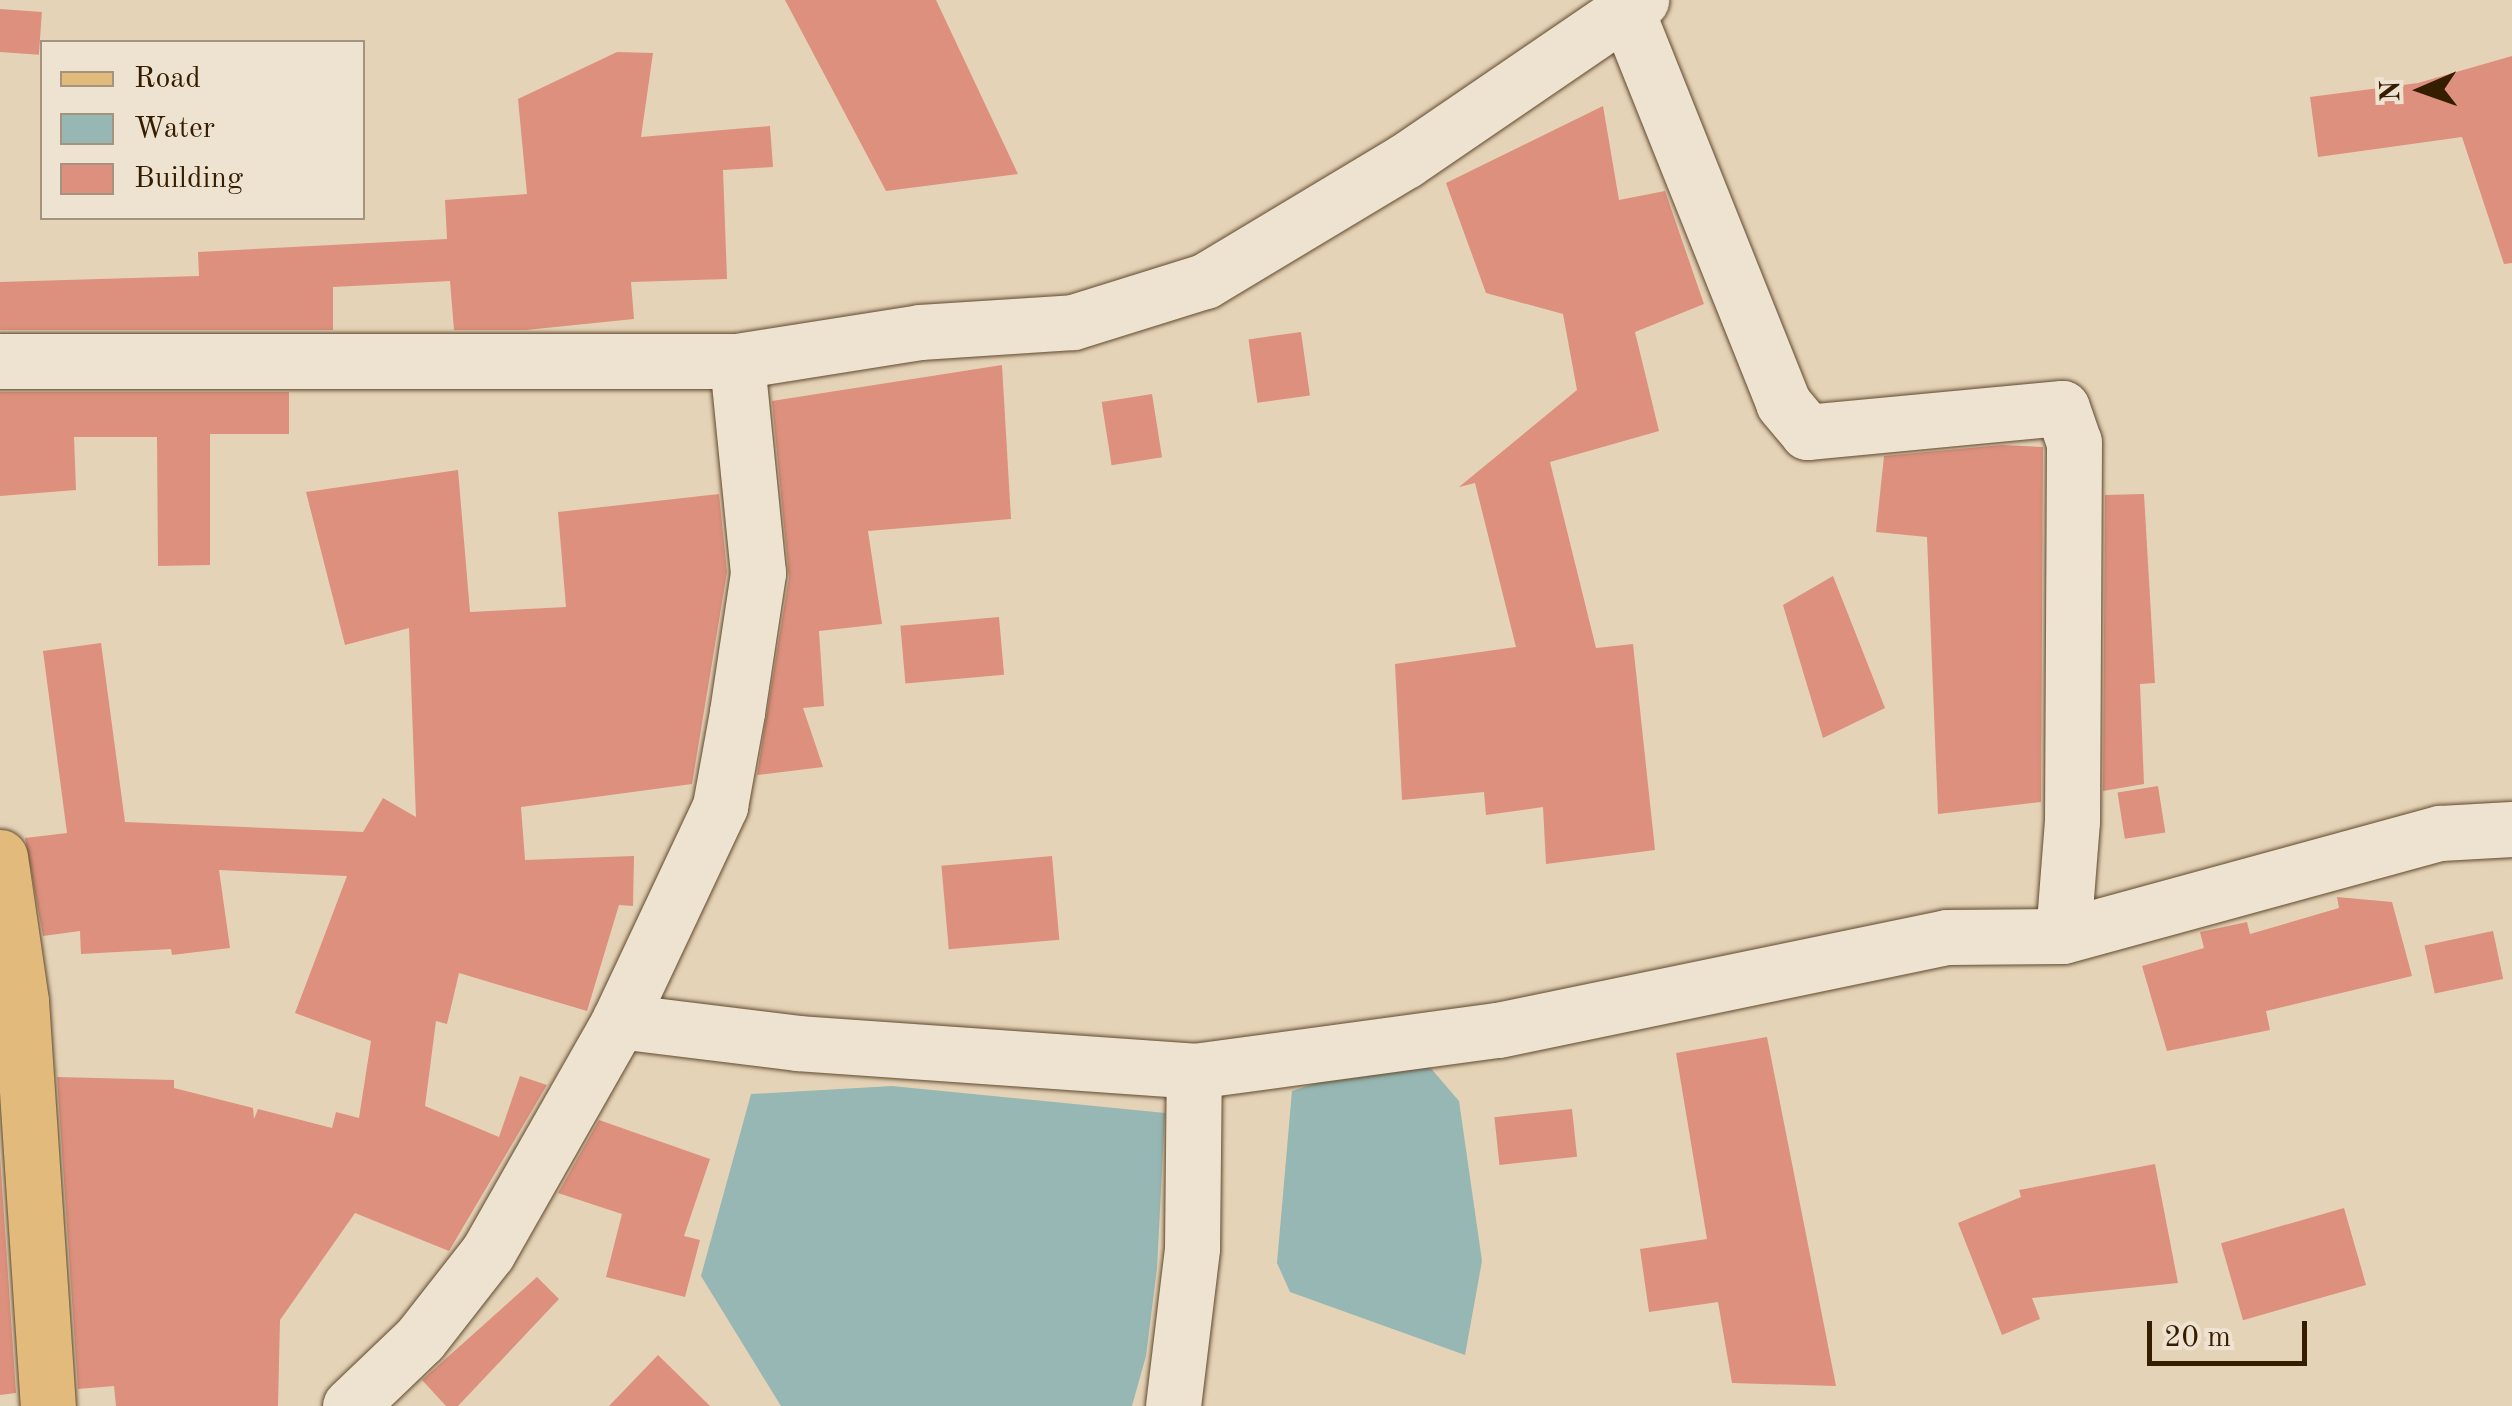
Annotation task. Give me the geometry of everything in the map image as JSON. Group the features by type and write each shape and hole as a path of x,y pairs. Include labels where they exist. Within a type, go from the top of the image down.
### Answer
{"main road":[{"path":"0,857 48,1406"}],"street":[{"path":"0,361 737,361 920,332 1073,322 1205,281 1405,161 1634,6 1782,404 1808,432 2062,408 2074,442 2072,821 2063,936"},
{"path":"350,1406 420,1339 488,1252 619,1021 720,806 758,573 737,361"},
{"path":"619,1021 797,1043 1194,1072 1498,1030 1947,936 2063,936 2440,833 2512,829"},
{"path":"1173,1406 1192,1248 1194,1072"}],"water":[{"path":"1416,1051 1459,1101 1482,1261 1465,1355 1290,1292 1277,1263 1292,1091"},
{"path":"892,1086 1165,1113 1157,1268 1146,1356 1132,1406 781,1406 701,1276 751,1094"}],"building":[{"path":"785,0 936,0 1018,174 886,191"},
{"path":"0,9 42,12 39,55 0,52"},
{"path":"617,52 653,53 641,137 770,126 773,167 723,170 727,279 631,282 634,319 526,330 454,330 450,281 333,287 333,330 0,330 0,282 199,276 198,252 447,239 445,200 527,194 518,99"},
{"path":"2512,56 2512,263 2504,264 2462,137 2318,157 2310,97 2418,83"},
{"path":"1603,106 1619,200 1665,191 1704,304 1635,332 1659,431 1550,462 1596,648 1633,644 1655,850 1546,864 1543,807 1486,815 1484,792 1402,800 1395,664 1516,647 1475,483 1459,487 1577,390 1563,314 1486,293 1446,183"},
{"path":"1301,332 1310,395 1257,403 1249,339"},
{"path":"1002,365 1011,519 868,531 882,624 819,631 824,706 803,708 823,767 757,775 789,577 772,401"},
{"path":"0,392 289,392 289,434 210,434 210,565 158,566 157,437 74,437 76,490 0,496"},
{"path":"1152,394 1162,457 1112,465 1102,402"},
{"path":"2002,445 2043,447 2041,802 1938,814 1927,537 1876,532 1884,456"},
{"path":"458,470 470,612 566,607 558,512 719,494 727,572 692,784 521,807 525,860 634,856 633,906 619,905 587,1011 459,973 447,1024 436,1021 425,1106 499,1137 520,1076 547,1085 449,1251 355,1213 280,1320 278,1406 116,1406 114,1386 78,1389 57,1077 174,1080 174,1088 253,1108 254,1119 258,1109 332,1128 336,1112 359,1118 371,1041 295,1013 347,876 219,870 230,948 172,955 171,949 81,954 80,931 43,936 25,838 67,833 43,651 101,643 125,822 363,832 383,798 416,817 409,628 345,645 306,492"},
{"path":"2144,494 2155,683 2140,684 2144,784 2103,791 2105,495"},
{"path":"1833,576 1885,708 1823,738 1783,605"},
{"path":"999,617 1004,675 905,683 900,626"},
{"path":"2158,786 2165,832 2125,839 2118,792"},
{"path":"1052,856 1059,940 949,949 941,866"},
{"path":"2337,897 2392,902 2412,976 2266,1011 2270,1030 2167,1051 2142,966 2204,948 2200,932 2247,922 2250,934 2339,908"},
{"path":"2493,931 2503,979 2435,993 2425,946"},
{"path":"1767,1037 1836,1386 1732,1383 1718,1302 1649,1312 1640,1249 1707,1239 1676,1053"},
{"path":"1572,1109 1577,1157 1499,1165 1494,1117"},
{"path":"599,1120 710,1159 684,1236 700,1240 685,1297 606,1277 622,1214 558,1193"},
{"path":"0,1156 16,1393 0,1395"},
{"path":"2155,1164 2178,1283 2032,1298 2040,1319 2002,1335 1958,1223 2021,1197 2019,1190"},
{"path":"2344,1208 2366,1285 2243,1320 2221,1243"},
{"path":"537,1277 559,1299 458,1406 446,1406 422,1380"},
{"path":"658,1355 710,1406 609,1406"}]}
